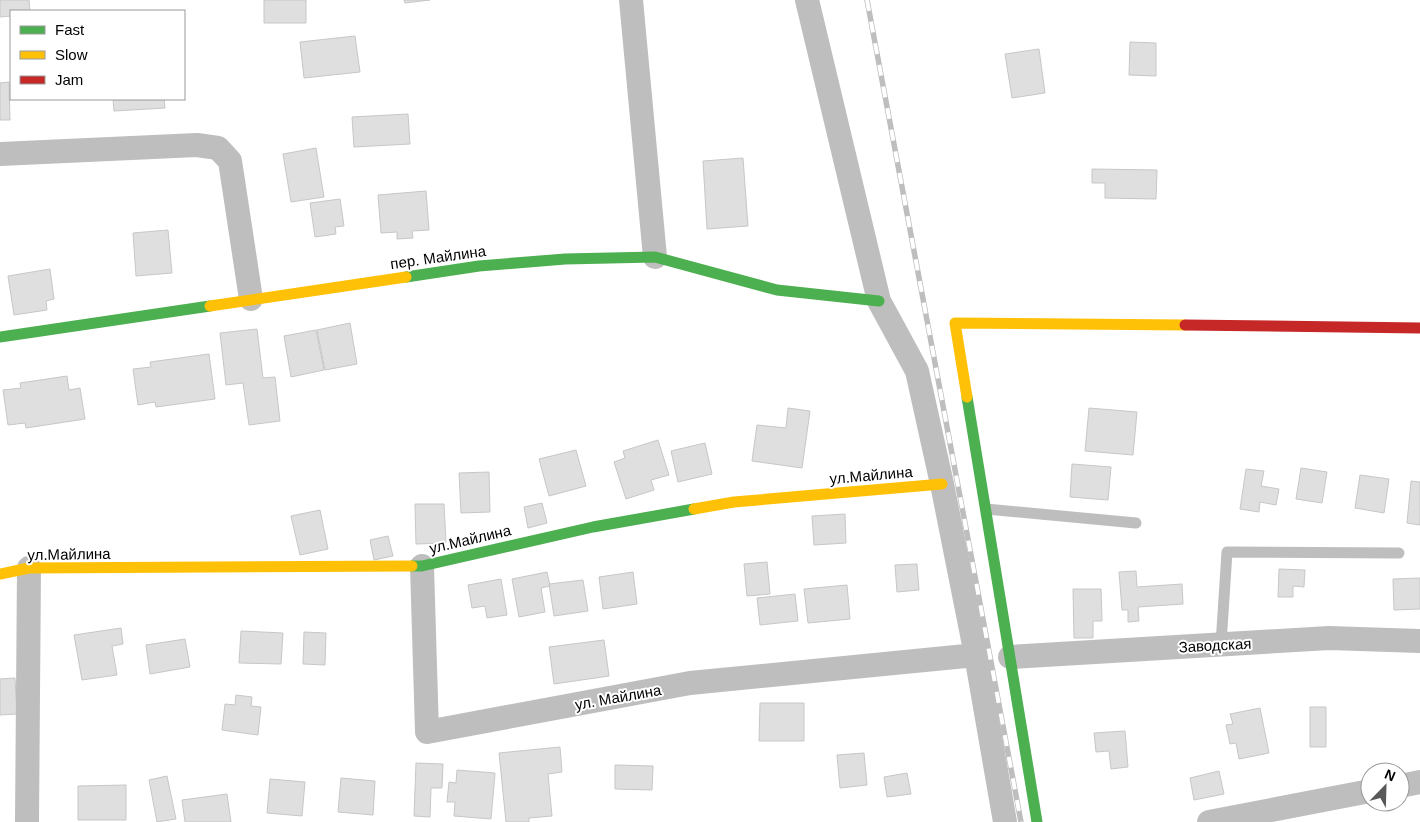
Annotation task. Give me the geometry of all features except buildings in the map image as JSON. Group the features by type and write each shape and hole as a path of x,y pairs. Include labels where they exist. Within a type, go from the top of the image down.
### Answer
{"street":[{"path":"631,0 655,257"},
{"path":"807,0 879,300 917,371 976,655 1005,822"},
{"path":"0,154 197,145 218,148 230,161 251,299"},
{"name":"пер. Майлина","path":"0,336 479,266 564,259 655,257 777,290 879,300"},
{"path":"1037,822 955,323 1420,328"},
{"name":"ул.Майлина","path":"0,574 28,568 422,566 593,527 734,502 942,484"},
{"name":"ул. Майлина","path":"422,566 427,732 690,683 976,655"},
{"path":"27,822 28,568"},
{"name":"Заводская","path":"1010,656 1329,638 1420,641"},
{"path":"1209,822 1360,793"}],"lane":[{"path":"986,509 1136,523"},
{"path":"1221,644 1227,552 1399,552"}],"railway":[{"path":"867,0 1021,822"}],"traffic: fast":[{"path":"406,277 479,266 565,259 655,257 777,290 879,301"},
{"path":"0,337 210,306"},
{"path":"967,397 1037,822"},
{"path":"412,566 422,566 593,527 694,509"}],"traffic: slow":[{"path":"210,306 406,277"},
{"path":"967,397 955,323 1185,325"},
{"path":"694,509 734,502 942,484"},
{"path":"0,574 29,568 412,566"}],"traffic: jam":[{"path":"1185,325 1420,328"}]}
